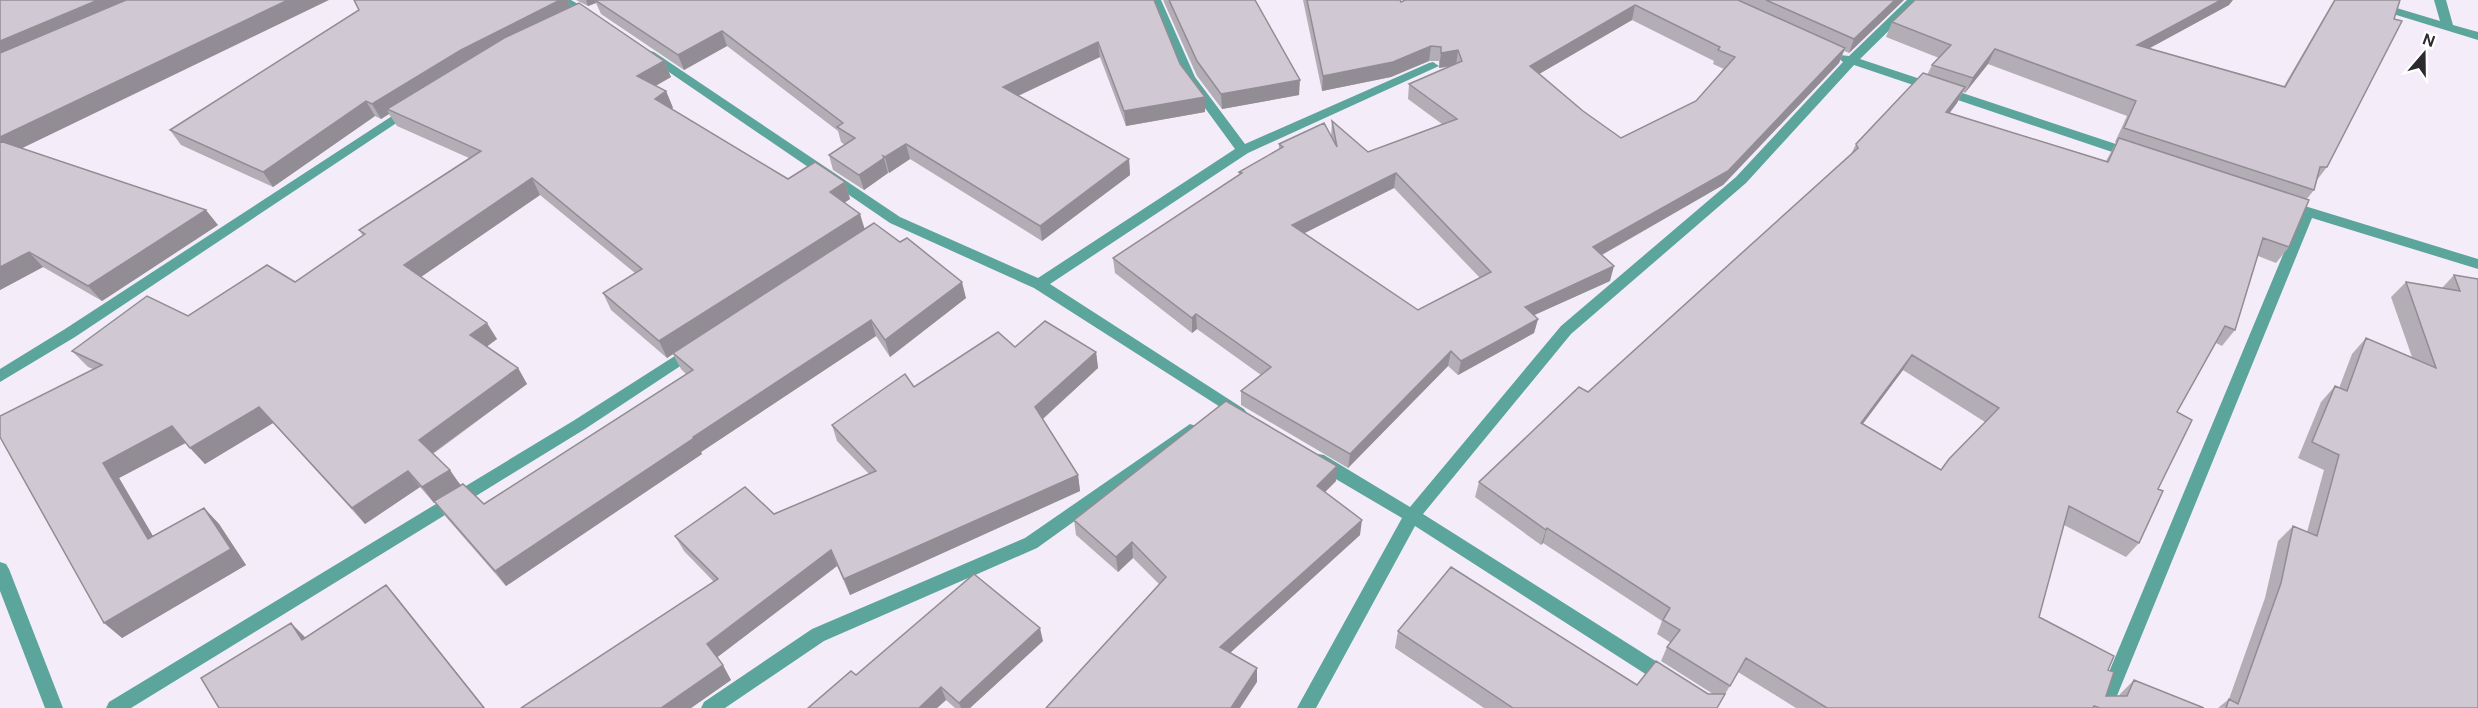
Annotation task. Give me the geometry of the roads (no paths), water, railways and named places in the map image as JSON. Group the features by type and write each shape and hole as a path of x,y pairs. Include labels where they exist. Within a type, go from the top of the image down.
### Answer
{"street":[{"path":"562,0 604,24"},
{"path":"1155,0 1189,78 1243,150"},
{"path":"1306,708 1412,516 1566,330 1741,180 1851,61 1914,0"},
{"path":"2358,0 2478,36"},
{"path":"2440,0 2448,27"},
{"path":"565,22 604,6"},
{"path":"640,49 890,223 1039,284 1216,412 1255,422"},
{"path":"1830,51 1851,61 2142,158"},
{"path":"1039,284 1243,150 1433,66"},
{"path":"0,376 70,333 423,99"},
{"path":"2274,202 2478,264"},
{"path":"2103,708 2307,213"},
{"path":"116,708 579,425 707,342"},
{"path":"710,708 818,635 1031,543 1216,412"},
{"path":"1304,452 1412,516 1685,689"},
{"path":"0,568 54,708"}]}
